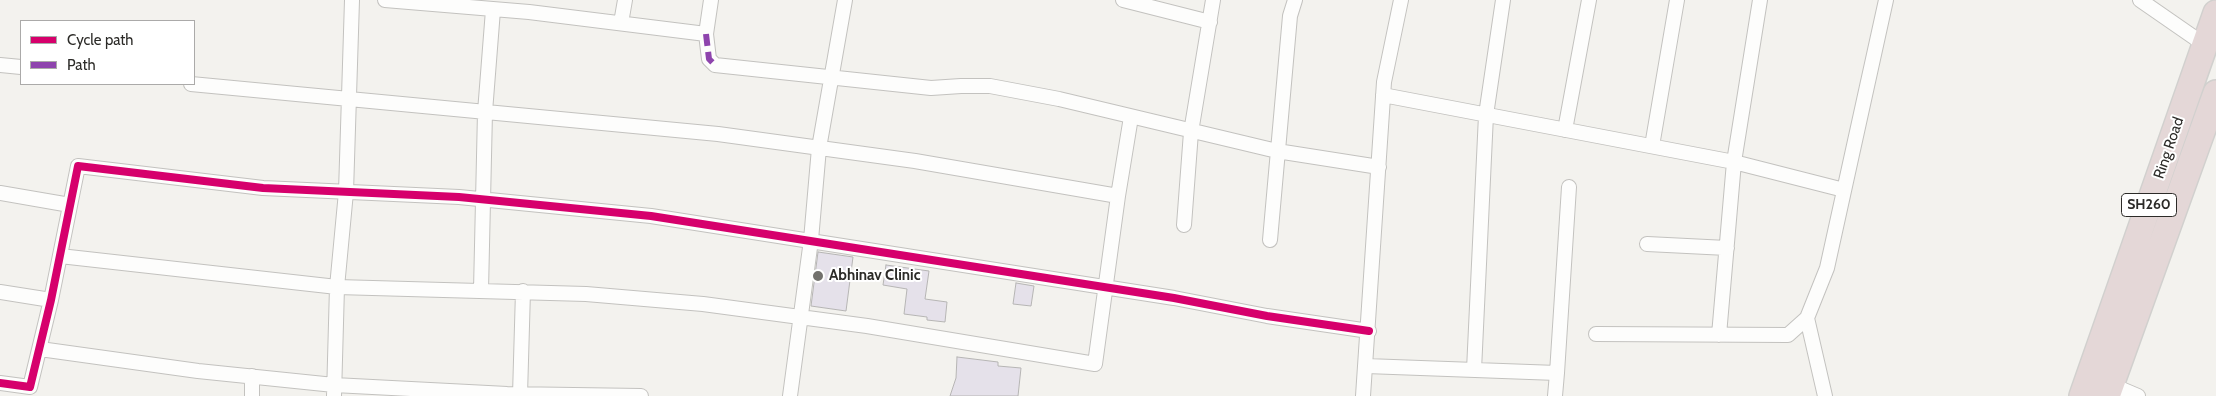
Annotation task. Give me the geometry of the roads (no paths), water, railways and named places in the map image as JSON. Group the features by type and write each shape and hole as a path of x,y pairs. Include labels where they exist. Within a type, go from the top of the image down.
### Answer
{"highway":[{"name":"Ring Road","path":"2082,396 2216,13"},
{"name":"Ring Road","path":"2109,391 2216,93"}],"street":[{"path":"334,390 337,286 346,192 352,0"},
{"path":"385,0 445,2 493,10 531,6 621,23 706,34"},
{"path":"621,23 625,0"},
{"path":"711,0 706,34 708,59 715,65 931,88 990,86 1059,99 1277,151 1379,167"},
{"path":"790,396 811,240 820,148 845,0"},
{"path":"1124,0 1210,22"},
{"path":"1184,225 1191,132 1213,0"},
{"path":"1270,240 1290,16 1295,0"},
{"path":"1363,396 1369,331 1383,95 1401,0"},
{"path":"1474,370 1486,115 1503,0"},
{"path":"1565,130 1589,0"},
{"path":"1652,146 1677,0"},
{"path":"1719,335 1734,162 1760,0"},
{"path":"1596,334 1788,335 1807,318 1827,268 1886,0"},
{"path":"2140,0 2205,45"},
{"path":"481,290 485,112 493,10"},
{"path":"0,65 20,67"},
{"path":"195,84 718,134 915,161 1118,196"},
{"path":"1383,95 1734,162 1844,190"},
{"path":"60,256 337,286 586,294 704,304 886,329 1095,364 1131,117"},
{"path":"0,383 30,387 52,300 78,166 263,188 482,199 651,216 811,240 1106,289 1174,298 1267,316 1369,331"},
{"path":"1555,396 1569,187"},
{"path":"0,193 70,205"},
{"path":"1647,244 1727,248"},
{"path":"520,395 523,291"},
{"path":"0,292 52,300"},
{"path":"1807,318 1824,396"},
{"path":"40,349 198,371 252,376 334,390 641,396"},
{"path":"1366,366 1557,373"},
{"path":"252,376 252,396"},
{"path":"2109,391 2138,396"}],"place":[{"name":"Abhinav Clinic","path":"818,276"}]}
